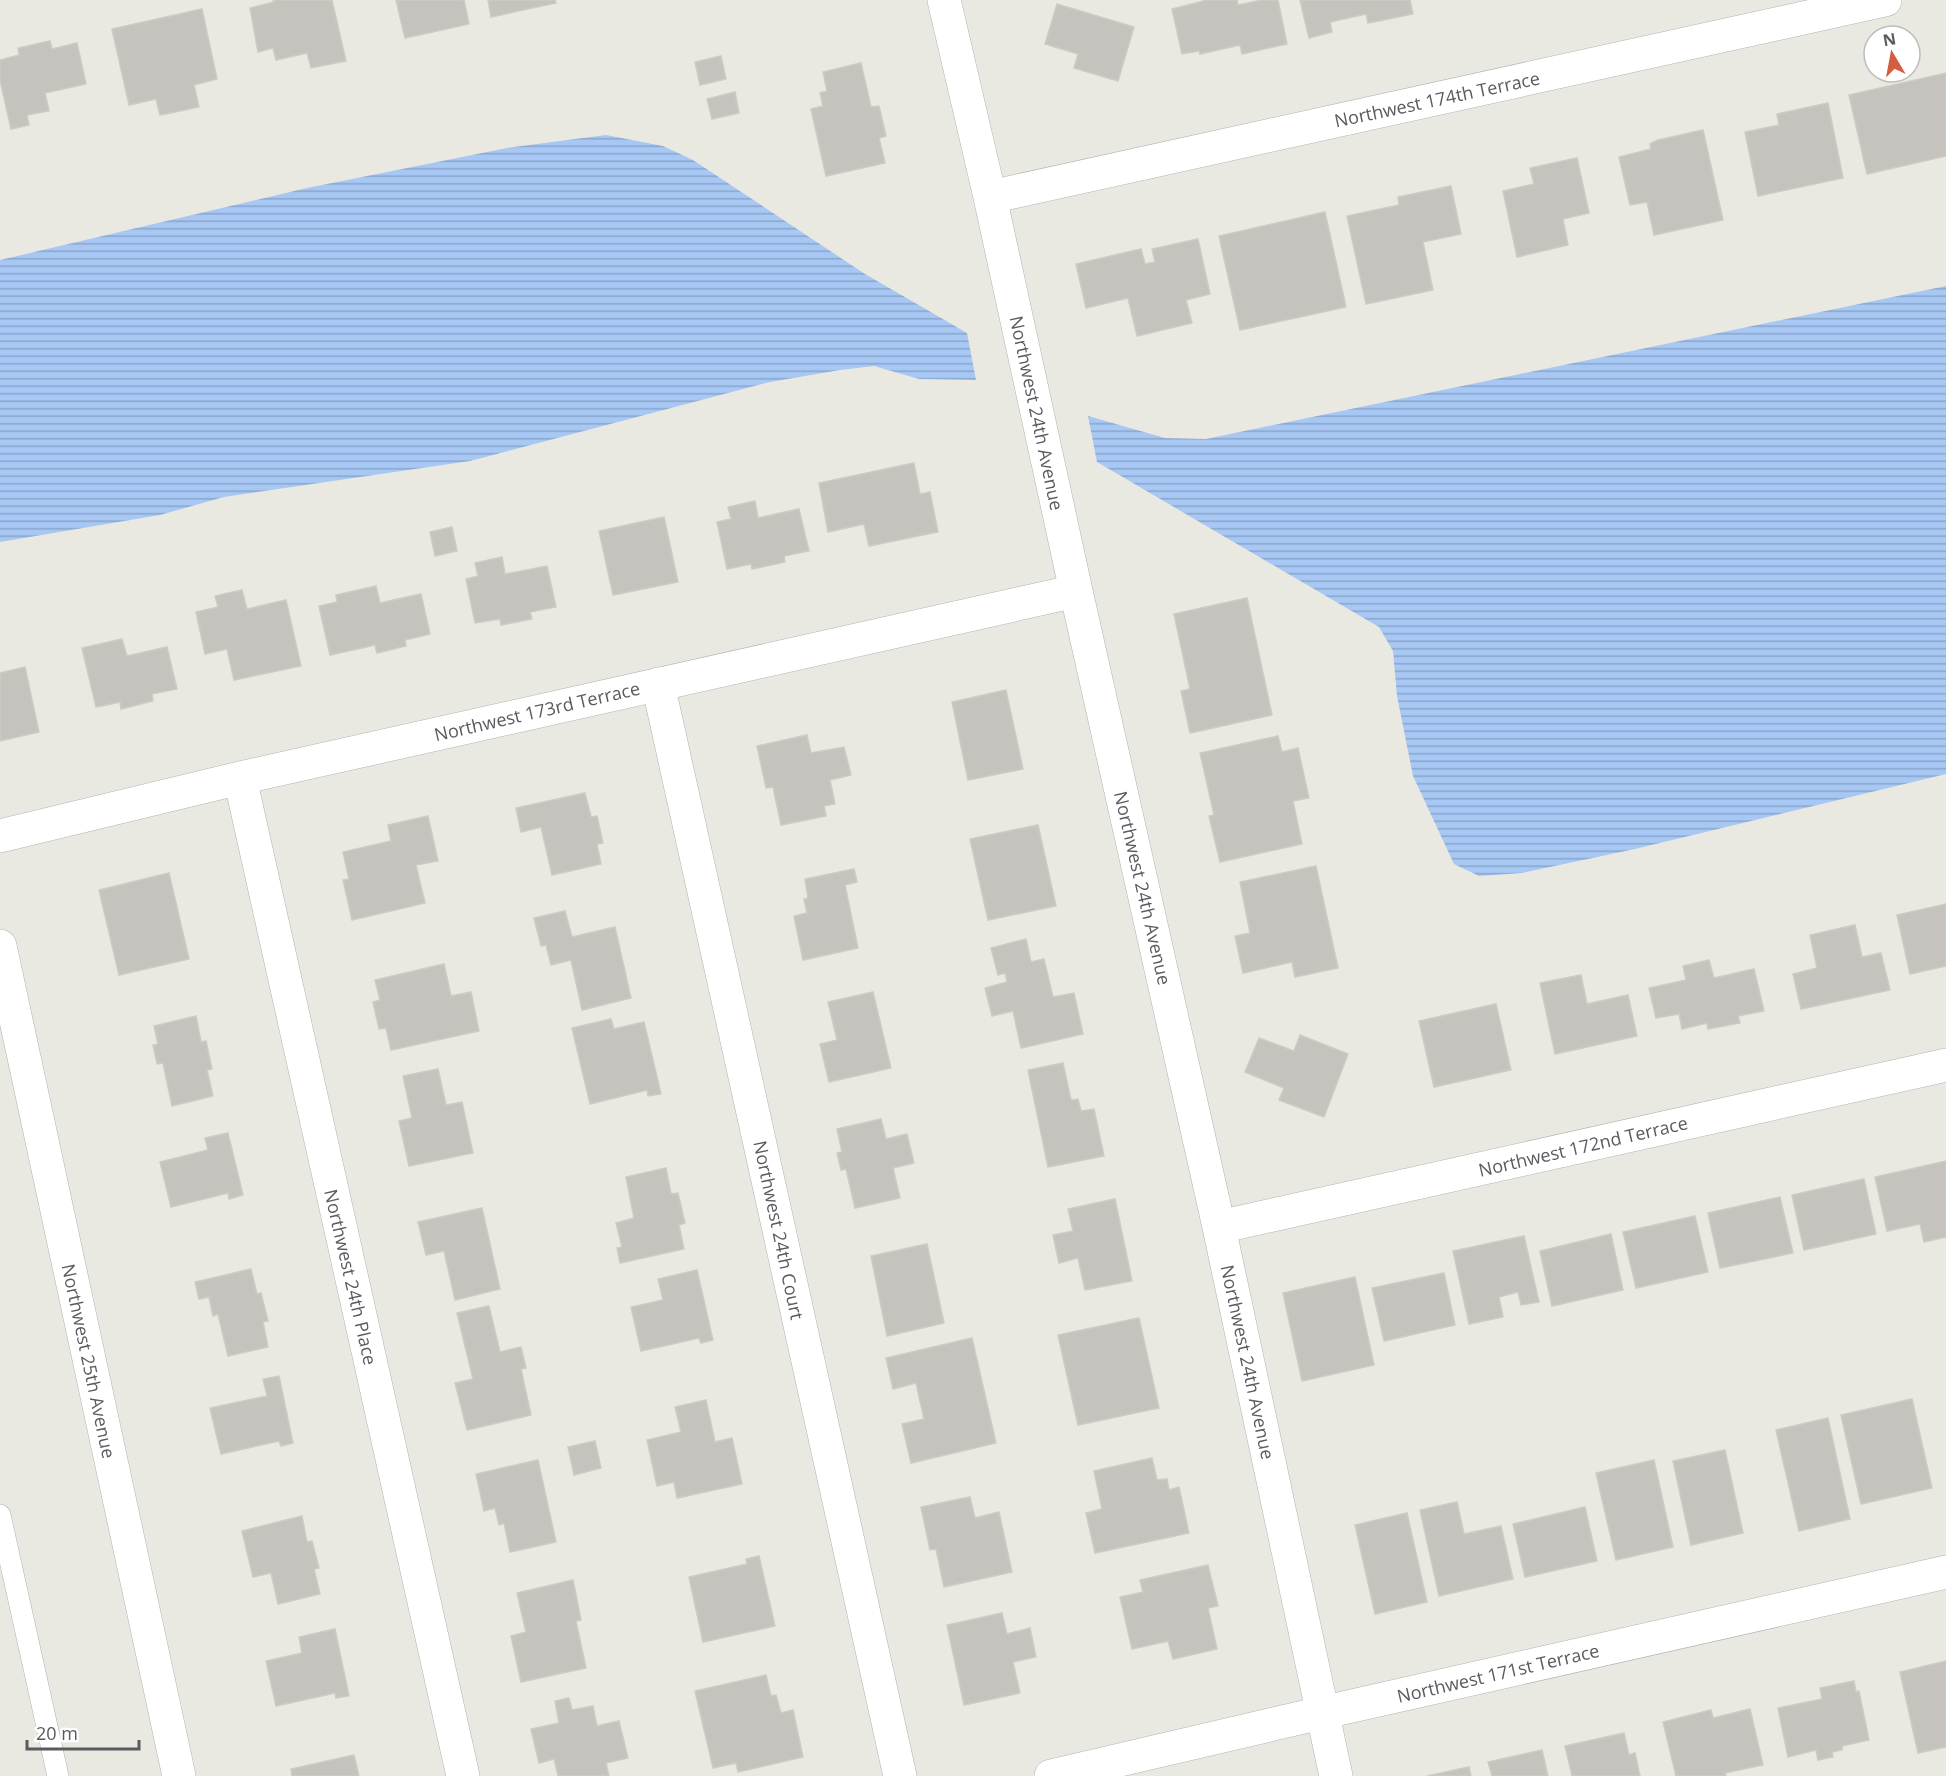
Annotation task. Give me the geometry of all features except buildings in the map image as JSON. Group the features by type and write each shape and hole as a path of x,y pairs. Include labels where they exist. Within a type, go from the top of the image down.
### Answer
{"street":[{"name":"Northwest 24th Avenue","path":"944,0 990,197 1219,1227 1336,1776"},
{"name":"Northwest 174th Terrace","path":"990,197 1885,0"},
{"name":"Northwest 173rd Terrace","path":"0,836 240,778 1076,591"},
{"name":"Northwest 24th Court","path":"658,684 900,1776"},
{"name":"Northwest 24th Place","path":"240,778 463,1776"},
{"name":"Northwest 25th Avenue","path":"0,946 179,1776"},
{"name":"Northwest 172nd Terrace","path":"1219,1227 1946,1065"},
{"name":"Northwest 171st Terrace","path":"1051,1776 1946,1572"}],"lane":[{"path":"0,1515 58,1776"}],"water":[{"path":"606,135 663,146 693,160 865,274 967,333 976,380 919,379 874,366 840,370 770,382 470,461 224,497 160,515 0,542 0,260 307,188 507,148"},
{"path":"1946,286 1946,774 1635,849 1522,873 1479,876 1454,864 1413,776 1397,696 1393,651 1379,627 1097,462 1088,416 1165,438 1206,439"}]}
